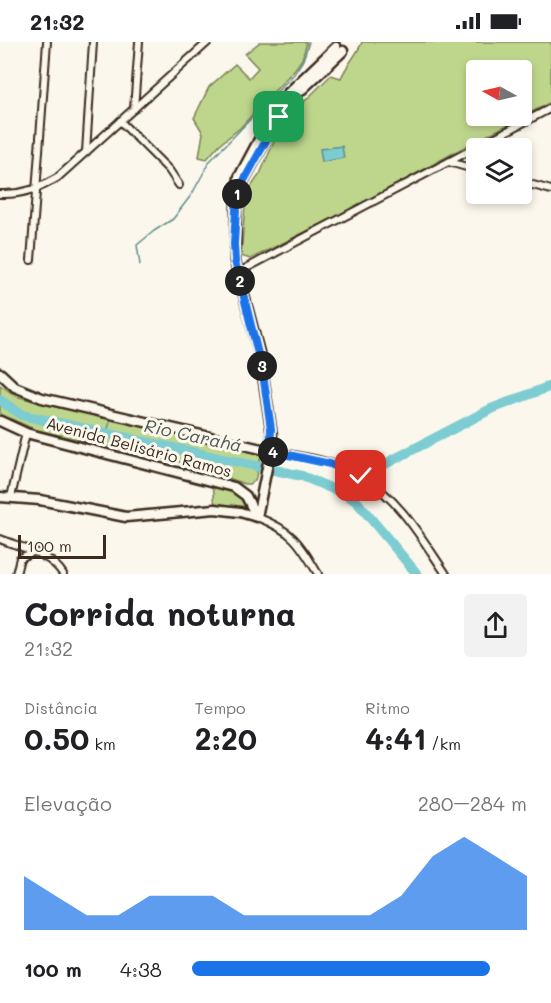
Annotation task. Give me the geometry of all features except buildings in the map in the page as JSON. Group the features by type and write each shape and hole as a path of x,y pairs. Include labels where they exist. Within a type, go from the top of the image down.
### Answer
{"main road":[{"path":"0,497 53,502 126,517 215,509 257,517 270,455 271,429 263,374 237,273 234,244 237,193 277,120 291,100 343,45"},
{"name":"Avenida Belisário Ramos","path":"0,373 15,387 42,398 270,455"},
{"name":"Avenida Belisário Ramos","path":"0,421 26,433 234,487 246,496 257,517"}],"street":[{"path":"31,260 47,42"},
{"path":"86,153 93,42"},
{"path":"134,109 139,42"},
{"path":"0,195 11,195 36,189 57,178 208,42"},
{"path":"237,273 551,108"},
{"path":"120,121 170,170 180,185"},
{"path":"448,162 466,167"},
{"path":"532,185 551,190"},
{"path":"11,497 26,433"},
{"name":"Avenida Belisário Ramos","path":"270,455 330,464 361,476 375,486 406,518 446,574"},
{"path":"257,517 285,530 292,536 318,574"},
{"path":"0,539 50,560 63,574"},
{"path":"16,574 20,558 34,552"}],"green space":[{"path":"260,42 307,42 302,59 295,69 240,128 219,145 207,159 199,157 203,133 194,118 209,87 235,64 249,78 258,68 245,54"},
{"path":"362,42 551,42 551,102 532,112 532,60 466,60 466,126 505,126 482,138 466,138 466,146 352,209 250,259 241,256 246,194 260,174 278,133 293,113 331,75 341,78"},
{"path":"0,385 16,396 47,405 258,453 261,456 255,481 244,484 184,463 36,430 0,414"},
{"path":"213,481 241,491 257,517 215,509"}],"water":[{"path":"342,146 344,158 322,162 320,149"}],"waterway":[{"path":"140,265 137,245 173,219 192,194 210,161 294,74 303,60 309,42"},
{"path":"385,464 491,409 551,386"},
{"name":"Rio Carahá","path":"0,400 22,415 302,476 347,495 357,502 417,574"},
{"path":"106,435 110,422"}],"route":[{"path":"279,117 237,193 234,244 235,261 263,374 271,429 270,451 301,456 361,476"}]}
